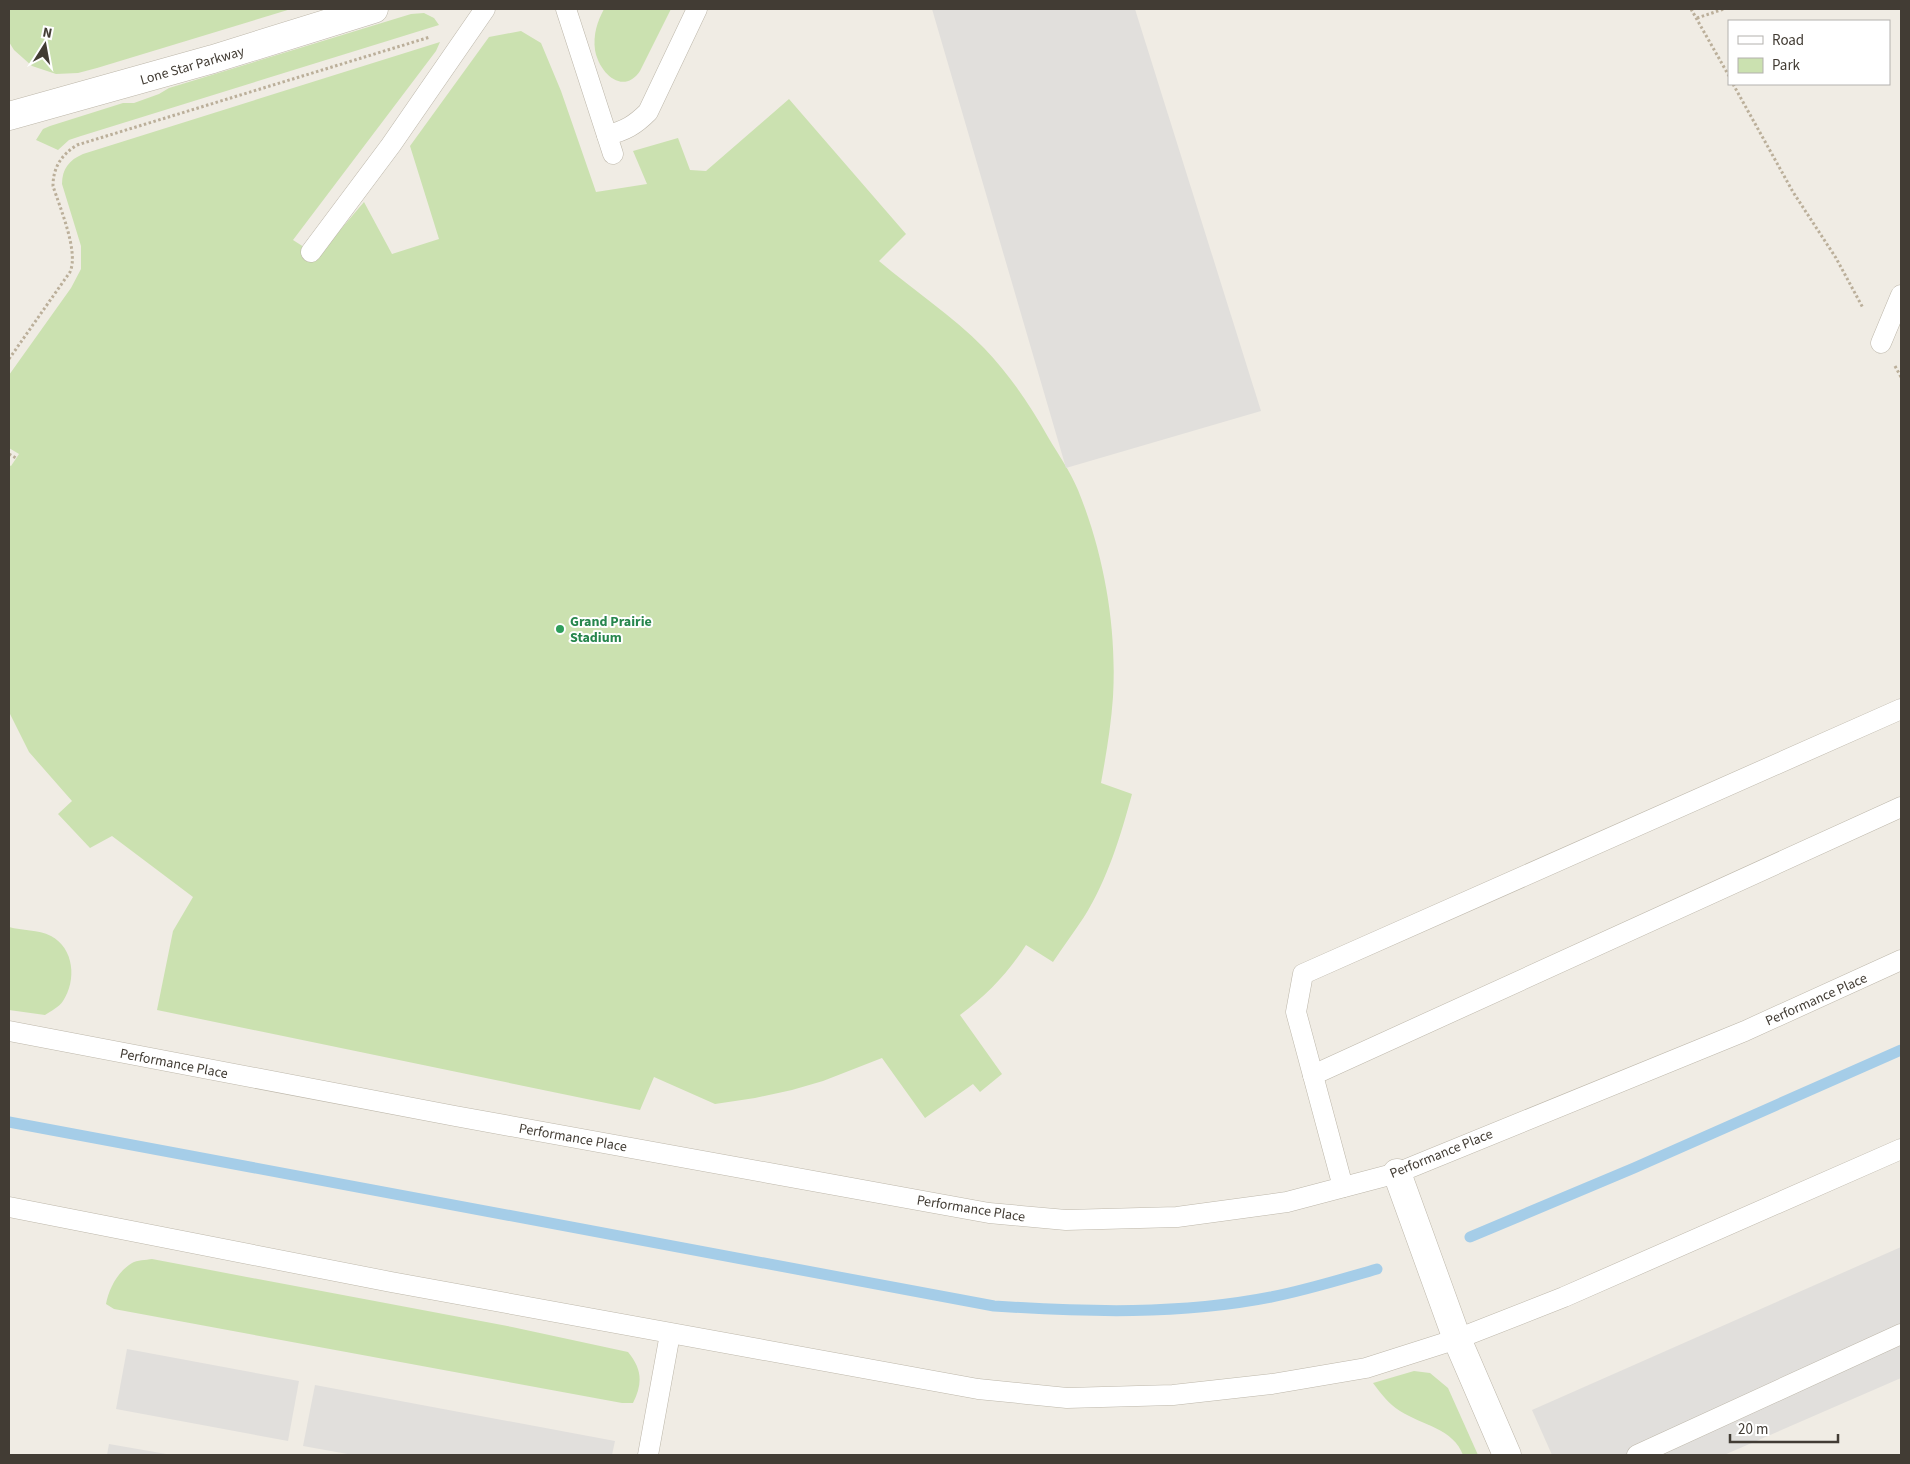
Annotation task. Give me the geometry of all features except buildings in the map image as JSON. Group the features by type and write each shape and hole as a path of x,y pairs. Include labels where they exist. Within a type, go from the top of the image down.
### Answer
{"street":[{"name":"Lone Star Parkway","path":"9,116 213,59 374,9"},
{"path":"1397,1173 1457,1339 1507,1455"}],"lane":[{"path":"311,252 391,145 485,9"},
{"path":"566,9 613,154"},
{"path":"607,135 623,132 637,123 648,112 697,9"},
{"path":"1881,342 1901,295"},
{"path":"1343,1187 1296,1012 1304,974 1901,709"},
{"path":"1313,1075 1901,807"},
{"name":"Performance Place","path":"9,1031 445,1114 989,1213 1066,1220 1176,1217 1287,1202 1397,1173 1503,1128 1745,1031 1901,960"},
{"path":"9,1208 400,1284 978,1389 1067,1398 1172,1395 1272,1384 1366,1368 1457,1339 1573,1293 1901,1149"},
{"path":"648,1455 670,1334"},
{"path":"1637,1455 1901,1334"}],"path":[{"path":"1692,9 1728,74"},
{"path":"1697,18 1724,9"},
{"path":"9,359 73,265 72,248 53,186 53,176 57,165 69,150 77,145 434,36"},
{"path":"1734,85 1793,192 1836,258 1901,377"},
{"path":"9,454 16,458"}],"green space":[{"path":"9,9 291,9 97,68 78,73 56,74 32,66 14,50 9,42"},
{"path":"604,9 671,9 640,71 626,82 613,78 597,59 595,34"},
{"path":"424,13 434,18 439,25 81,136 69,140 58,150 36,140 43,129 50,126 123,103 134,103 159,94 169,88 411,14"},
{"name":"Grand Prairie Stadium","path":"521,31 541,43 561,91 596,192 647,184 633,151 678,138 690,170 706,171 789,99 906,234 879,261 972,336 1002,368 1068,469 1087,514 1102,565 1111,618 1113,644 1113,697 1101,783 1132,794 1118,841 1100,888 1084,917 1053,962 1026,945 996,983 960,1015 1002,1074 980,1092 973,1084 925,1118 882,1058 823,1081 792,1090 715,1104 654,1077 640,1110 157,1010 173,931 193,897 112,836 90,848 58,814 72,801 29,752 9,712 9,465 11,466 19,454 9,448 9,375 71,288 81,269 81,246 62,184 63,174 67,166 83,154 440,42 436,51 293,240 318,256 364,202 392,254 439,239 410,146 489,37"},
{"path":"9,927 41,932 51,936 59,941 69,956 71,974 67,993 59,1005 45,1015 9,1010"},
{"path":"152,1259 512,1327 628,1352 636,1364 640,1383 633,1403 622,1403 114,1309 106,1304 109,1293 122,1271 134,1262"},
{"path":"1414,1371 1430,1373 1448,1388 1478,1455 1463,1455 1459,1446 1445,1433 1396,1408 1385,1399 1373,1383"}],"shaded area":[{"path":"932,9 1135,9 1261,411 1066,468"},
{"path":"1901,1247 1901,1378 1724,1455 1552,1455 1532,1410"},
{"path":"127,1349 299,1381 288,1441 116,1409"},
{"path":"315,1385 615,1441 612,1455 353,1455 303,1446"},
{"path":"109,1444 172,1455 107,1455"}],"waterway":[{"path":"1470,1237 1634,1168 1901,1050"},
{"path":"9,1122 994,1306 1098,1311 1202,1307 1237,1303 1284,1294 1377,1269"}],"place":[{"name":"Grand Prairie Stadium","path":"560,629"}]}
